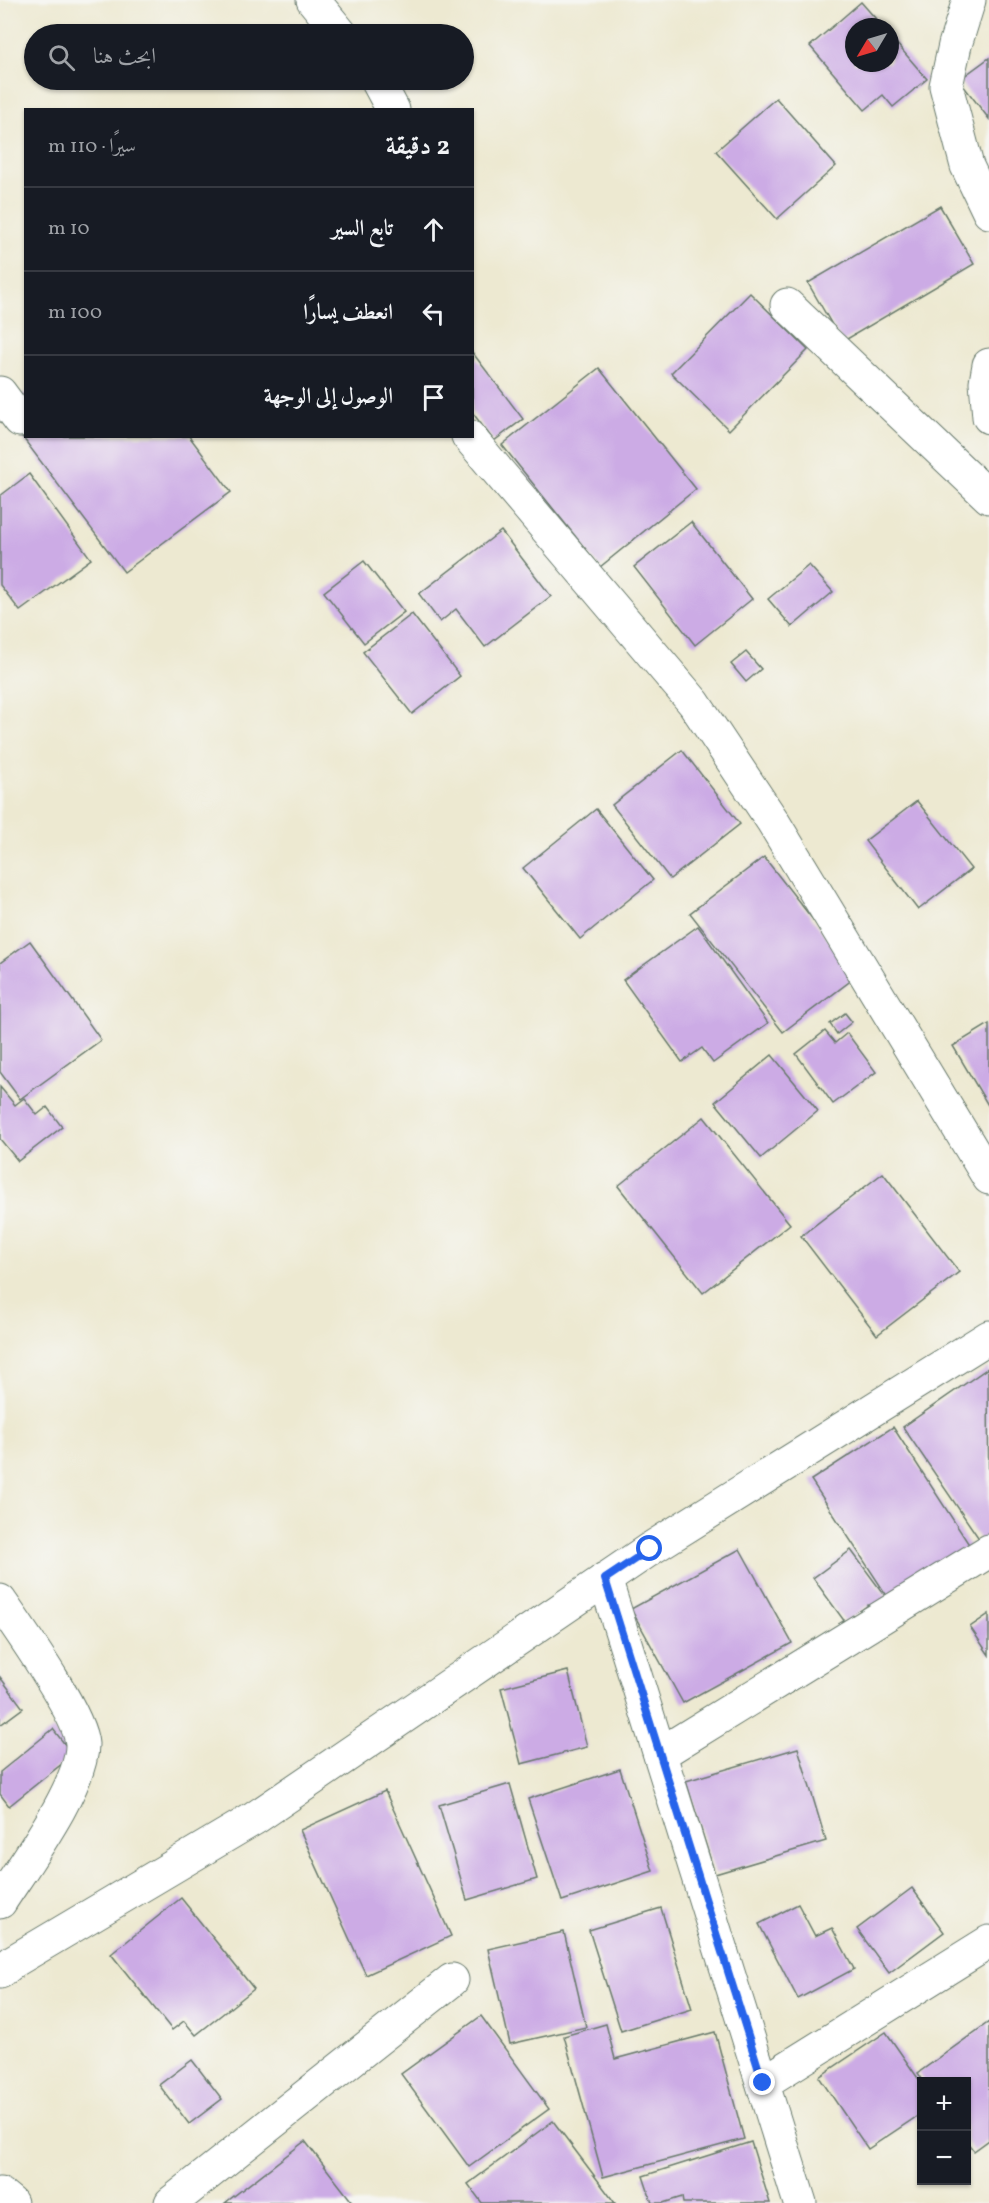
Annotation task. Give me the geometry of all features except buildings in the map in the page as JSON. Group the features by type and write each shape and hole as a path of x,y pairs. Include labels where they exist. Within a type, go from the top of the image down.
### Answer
{"street":[{"path":"313,0 332,24"},
{"path":"969,0 955,45 946,86 967,165 989,212"},
{"path":"382,90 392,108"},
{"path":"787,305 989,497"},
{"path":"989,365 986,382 989,417"},
{"path":"0,393 20,420"},
{"path":"470,438 694,703 772,820 989,1178"},
{"path":"5,1958 255,1818 605,1579 989,1337"},
{"path":"660,1754 989,1551"},
{"path":"605,1579 800,2203"},
{"path":"0,1601 75,1719 82,1743 80,1763 64,1798 0,1902"},
{"path":"763,2083 989,1942"},
{"path":"171,2203 452,1980"},
{"path":"0,2194 10,2203"}],"route":[{"path":"650,1549 605,1579 763,2083"}]}
